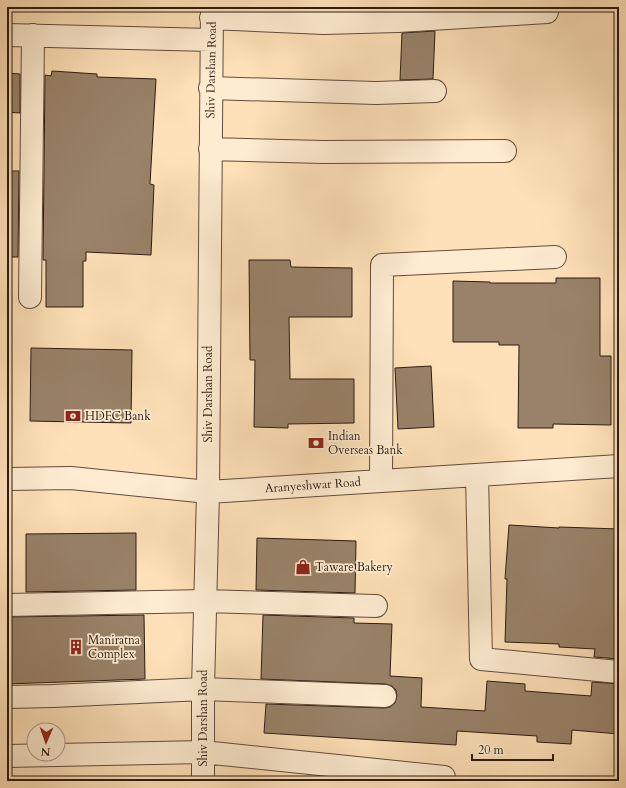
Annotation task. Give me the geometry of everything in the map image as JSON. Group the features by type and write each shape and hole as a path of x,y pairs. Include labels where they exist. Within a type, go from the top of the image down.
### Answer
{"street":[{"path":"212,12 324,23 398,21 547,12"},
{"name":"Shiv Darshan Road","path":"203,781 203,689 208,492 210,88 212,12"},
{"path":"7,35 211,40"},
{"path":"30,297 33,35"},
{"path":"210,88 376,93 435,92"},
{"path":"210,149 323,152 505,152"},
{"path":"381,481 382,265 555,257"},
{"name":"Aranyeshwar Road","path":"7,479 71,478 208,492 619,466"},
{"path":"477,475 481,659 619,672"},
{"path":"7,605 205,601 376,606"},
{"path":"7,697 203,689 385,696"},
{"path":"7,756 203,752 444,778"}],"building":[{"path":"435,31 433,79 400,80 402,33"},
{"path":"52,71 97,74 97,77 156,79 150,184 154,185 151,255 86,252 86,261 83,261 83,307 46,307 46,260 43,260 45,75 51,76"},
{"path":"7,73 20,74 20,113 7,112"},
{"path":"7,171 19,171 18,257 7,257"},
{"path":"249,260 290,260 291,267 352,268 352,317 289,317 290,379 354,379 354,423 288,424 288,428 254,427 255,360 250,360"},
{"path":"556,278 600,278 600,356 611,356 611,425 553,424 553,428 518,428 519,345 499,345 499,342 453,342 453,281 490,283 556,283"},
{"path":"31,348 132,350 131,423 30,421"},
{"path":"431,366 434,427 398,429 395,368"},
{"path":"509,525 619,529 619,659 594,657 595,649 559,647 559,644 505,642 507,579 505,579"},
{"path":"136,533 136,590 26,592 26,534"},
{"path":"257,538 356,541 355,593 256,590"},
{"name":"Maniratna Complex","path":"144,615 145,679 7,684 7,617"},
{"path":"263,615 354,618 354,623 392,624 390,676 422,678 421,707 485,711 487,681 525,684 525,691 591,696 592,682 619,684 619,734 572,730 571,744 537,742 537,736 457,731 456,745 264,733 266,704 385,708 390,707 395,703 397,696 396,690 392,686 385,684 261,679"}],"place":[{"name":"HDFC Bank","path":"73,416"},
{"name":"Indian Overseas Bank","path":"316,443"},
{"name":"Taware Bakery","path":"303,567"},
{"name":"Maniratna Complex","path":"76,647"}]}
